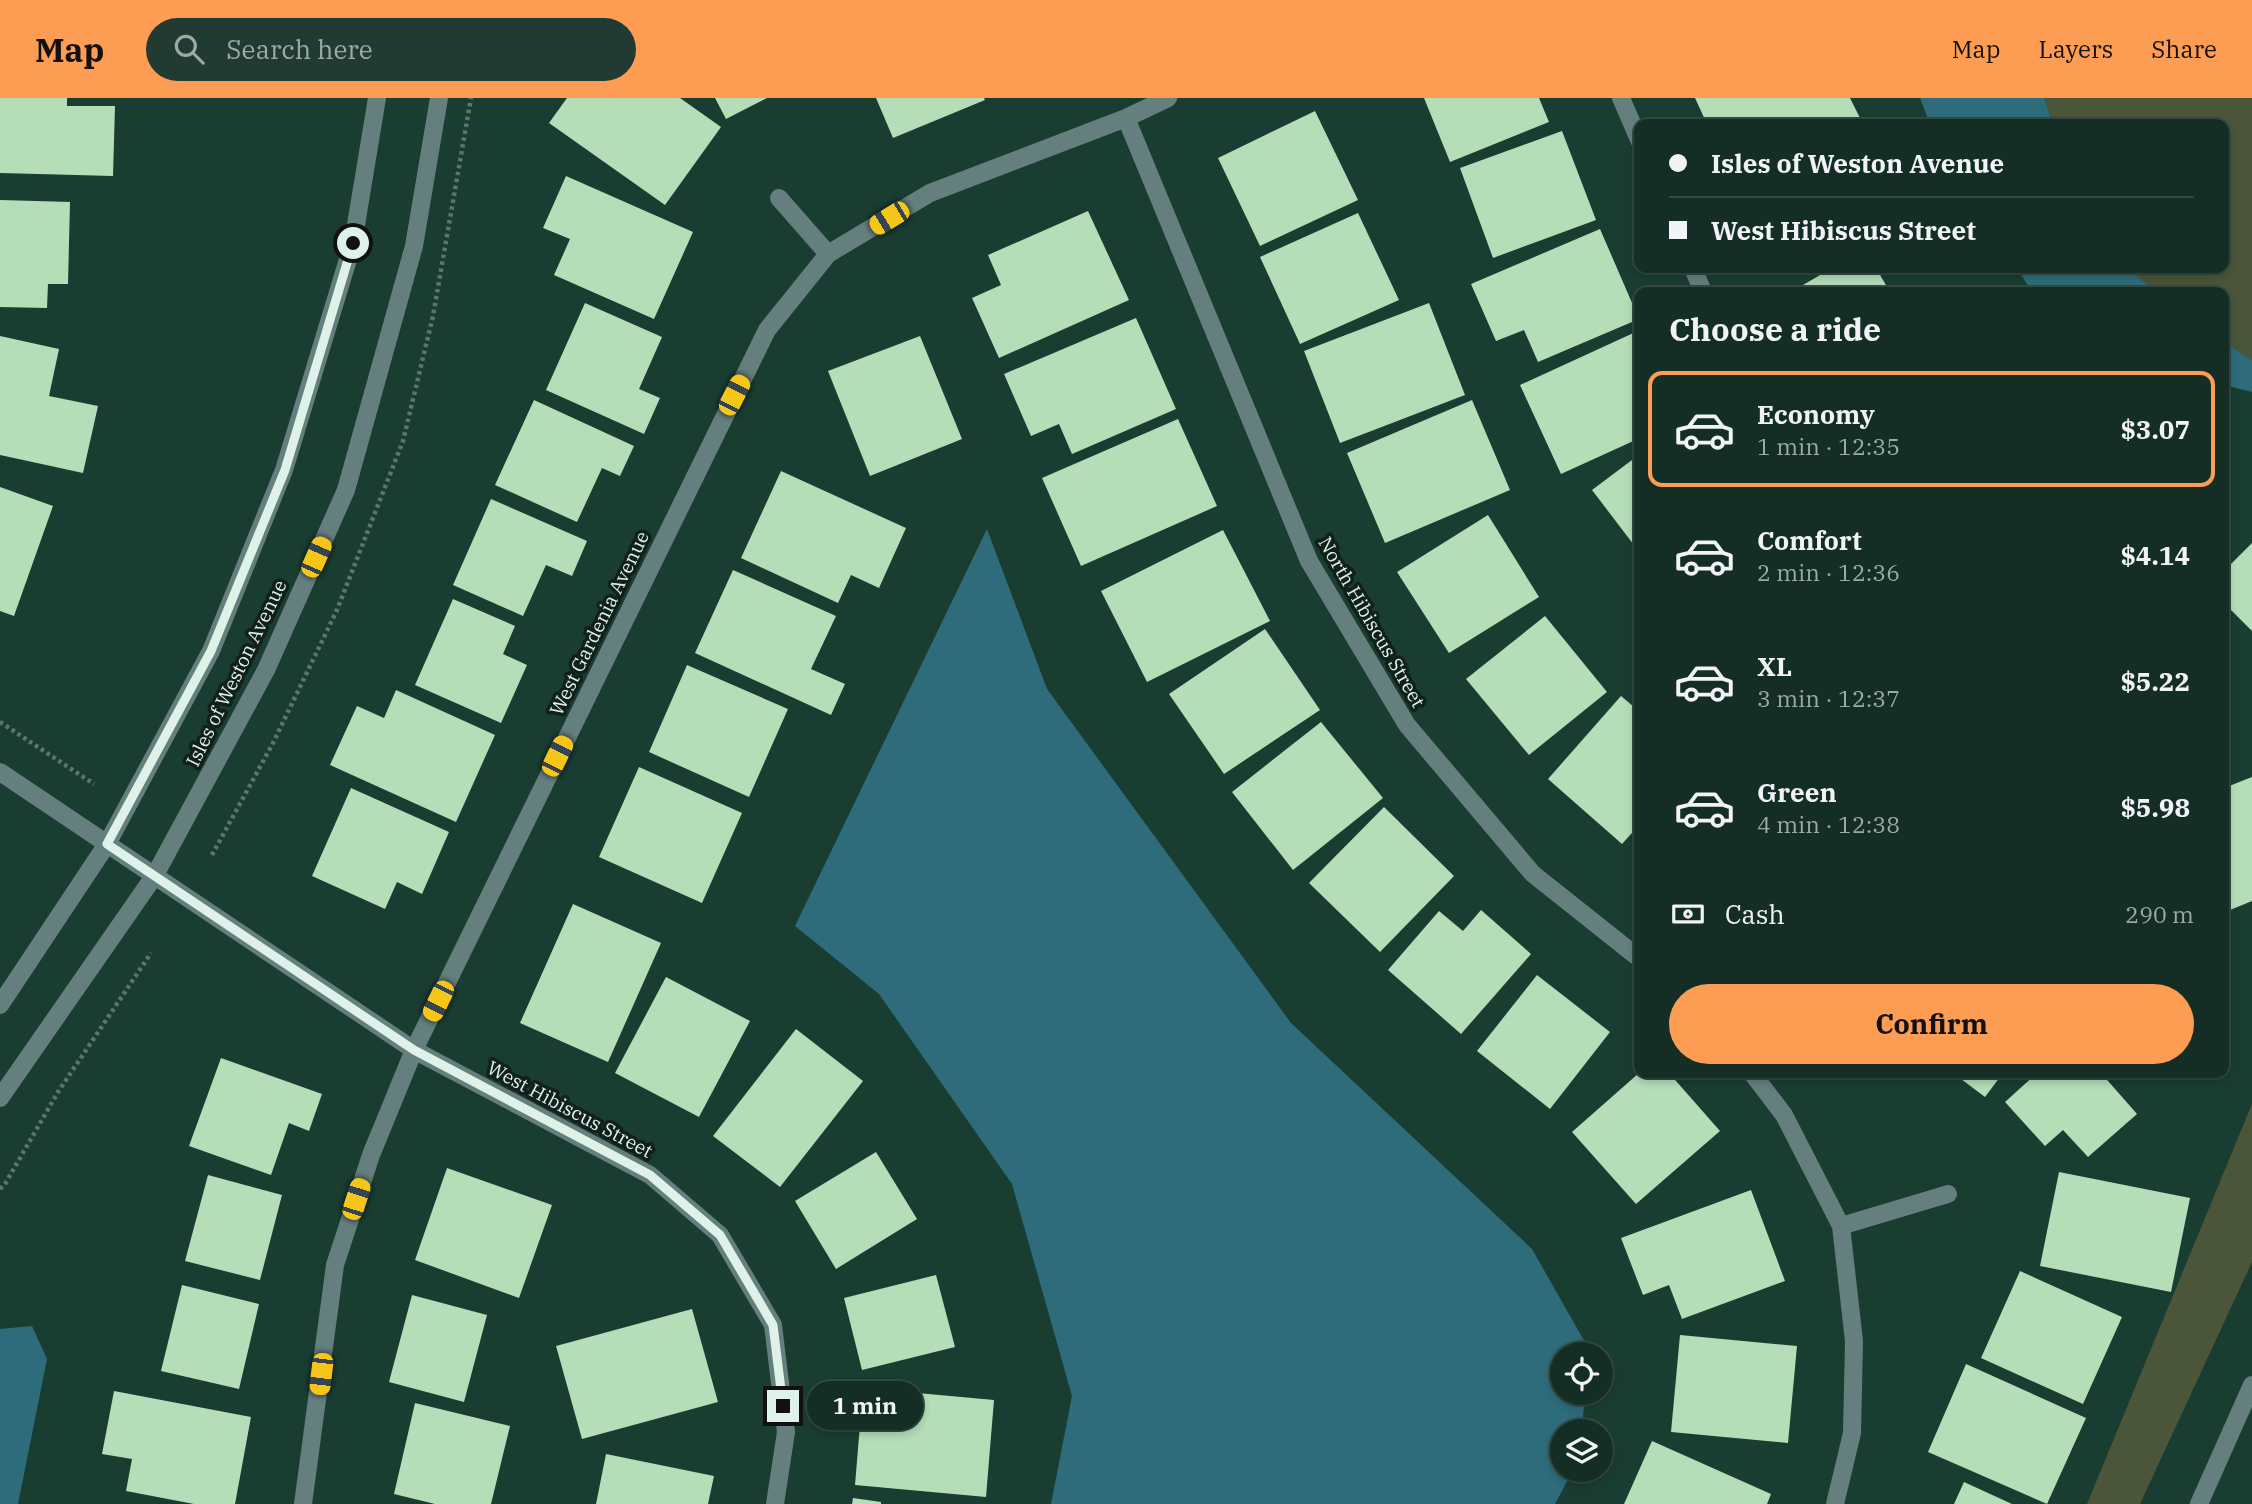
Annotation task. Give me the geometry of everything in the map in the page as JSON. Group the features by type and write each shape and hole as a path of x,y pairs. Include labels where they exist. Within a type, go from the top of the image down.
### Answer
{"street":[{"name":"Isles of Weston Avenue","path":"0,1005 107,844 211,651 285,470 353,243 377,98"},
{"name":"Isles of Weston Avenue","path":"0,1098 155,875 266,670 346,490 414,246 439,98"},
{"name":"West Gardenia Avenue","path":"303,1504 335,1265 371,1155 414,1050 767,330 828,254 930,193 1126,118 1168,98"},
{"path":"1621,98 1634,128"},
{"name":"North Hibiscus Street","path":"1126,118 1309,561 1407,725 1533,874 1634,954"},
{"path":"779,198 828,254"},
{"name":"West Hibiscus Street","path":"0,772 414,1050 650,1175 720,1235 773,1325 786,1432 775,1504"},
{"path":"1756,1078 1784,1115 1841,1226 1854,1354 1852,1433 1835,1504"},
{"path":"1841,1226 1948,1195"},
{"path":"2199,1504 2252,1385"}],"path":[{"path":"0,722 94,784"},
{"path":"0,1189 58,1092 151,953"}],"green space":[{"path":"2044,98 2252,98 2252,360 2229,345 2229,287 2150,287 2134,273 2229,273 2229,119 2051,119"},
{"path":"2252,1104 2252,1262 2140,1504 2087,1504"}],"water":[{"path":"1920,98 2044,98 2051,119 1928,119"},
{"path":"2020,273 2134,273 2150,287 2029,287"},
{"path":"2229,345 2252,360 2252,392 2229,386"},
{"path":"987,529 1047,689 1291,1023 1532,1249 1585,1342 1550,1342 1550,1405 1584,1405 1583,1419 1550,1419 1550,1482 1567,1482 1555,1504 1051,1504 1072,1396 1012,1184 879,994 795,926"},
{"path":"32,1326 47,1359 18,1504 0,1504 0,1329"}],"building":[{"path":"0,98 67,98 67,106 115,106 113,176 0,173"},
{"path":"567,98 680,98 721,127 665,205 549,123"},
{"path":"715,98 767,98 726,119"},
{"path":"876,98 984,98 985,100 893,138"},
{"path":"1424,98 1539,98 1549,122 1450,162"},
{"path":"1695,98 1850,98 1860,118 1858,119 1705,119"},
{"path":"1315,111 1358,200 1260,246 1218,158"},
{"path":"1562,131 1596,220 1493,258 1460,168"},
{"path":"566,176 693,232 654,319 554,275 570,239 543,228"},
{"path":"0,200 70,202 68,284 48,284 47,308 0,307"},
{"path":"1088,211 1129,300 999,358 972,298 1001,285 988,255"},
{"path":"1358,213 1399,300 1300,344 1260,257"},
{"path":"1600,229 1634,307 1634,321 1538,362 1524,330 1496,341 1471,284"},
{"path":"1823,273 1879,273 1887,287 1800,287"},
{"path":"585,303 662,337 639,389 660,398 644,434 546,390"},
{"path":"1429,303 1465,395 1340,443 1304,351"},
{"path":"1136,318 1176,409 1072,454 1059,424 1031,436 1004,374"},
{"path":"1634,333 1634,441 1561,474 1520,385"},
{"path":"0,336 59,349 49,396 98,406 83,473 0,455"},
{"path":"920,336 962,439 870,476 828,371"},
{"path":"534,400 634,446 620,476 602,468 577,522 495,485"},
{"path":"1472,400 1510,490 1385,543 1347,453"},
{"path":"1178,419 1217,506 1081,566 1042,478"},
{"path":"1634,458 1634,545 1592,490"},
{"path":"781,471 906,528 879,588 851,575 838,603 741,558"},
{"path":"0,487 53,506 14,616 0,611"},
{"path":"491,499 587,541 572,576 546,565 523,616 453,585"},
{"path":"1488,515 1539,597 1449,653 1397,572"},
{"path":"1223,530 1270,621 1147,682 1101,591"},
{"path":"2252,543 2252,631 2229,608 2229,566"},
{"path":"733,570 836,616 811,669 845,684 831,715 695,653"},
{"path":"453,599 515,626 503,654 527,665 501,723 415,685"},
{"path":"1545,616 1607,692 1529,755 1466,679"},
{"path":"1265,629 1320,710 1224,774 1169,694"},
{"path":"687,665 788,709 749,797 649,752"},
{"path":"396,690 495,735 456,822 330,765 357,706 384,718"},
{"path":"1621,696 1634,707 1634,831 1622,844 1548,779"},
{"path":"1321,722 1383,798 1293,870 1232,792"},
{"path":"639,767 742,813 702,903 599,857"},
{"path":"2252,777 2252,901 2230,910 2229,908 2229,786"},
{"path":"351,788 449,832 422,894 397,882 385,909 312,876"},
{"path":"1384,807 1454,876 1380,952 1309,883"},
{"path":"573,904 661,943 608,1062 520,1023"},
{"path":"1481,910 1531,954 1461,1034 1388,970 1439,911 1463,931"},
{"path":"1537,975 1610,1032 1550,1109 1477,1051"},
{"path":"666,977 750,1021 699,1117 615,1073"},
{"path":"796,1029 863,1081 780,1187 713,1136"},
{"path":"221,1058 322,1094 309,1131 289,1123 271,1175 189,1146"},
{"path":"1634,1077 1673,1078 1720,1131 1636,1204 1572,1132"},
{"path":"1960,1078 1999,1078 1985,1097"},
{"path":"2031,1078 2105,1078 2137,1114 2088,1157 2063,1130 2045,1146 2005,1102"},
{"path":"876,1152 917,1219 836,1269 795,1201"},
{"path":"447,1168 552,1205 519,1298 415,1260"},
{"path":"2059,1172 2190,1198 2171,1292 2040,1266"},
{"path":"208,1175 282,1195 260,1280 185,1261"},
{"path":"1751,1190 1785,1281 1682,1319 1669,1285 1643,1295 1621,1238"},
{"path":"2020,1271 2122,1317 2083,1404 1981,1358"},
{"path":"936,1275 955,1347 862,1370 844,1298"},
{"path":"182,1285 259,1304 239,1389 161,1371"},
{"path":"412,1295 487,1315 464,1402 389,1382"},
{"path":"692,1309 718,1402 582,1439 556,1346"},
{"path":"1680,1335 1797,1346 1788,1443 1671,1432"},
{"path":"1966,1364 2086,1418 2047,1504 1928,1452"},
{"path":"863,1388 994,1400 986,1497 855,1485"},
{"path":"114,1391 251,1417 235,1504 194,1504 126,1491 132,1459 102,1454"},
{"path":"415,1403 510,1426 491,1504 435,1504 394,1494"},
{"path":"1652,1441 1771,1494 1767,1504 1624,1504"},
{"path":"606,1454 714,1476 708,1504 596,1504"},
{"path":"1964,1482 2012,1504 1954,1504"},
{"path":"853,1498 881,1502 881,1504 852,1504"}],"route":[{"path":"353,243 285,470 211,651 107,844 414,1050 650,1175 720,1235 773,1325 783,1406"}]}
